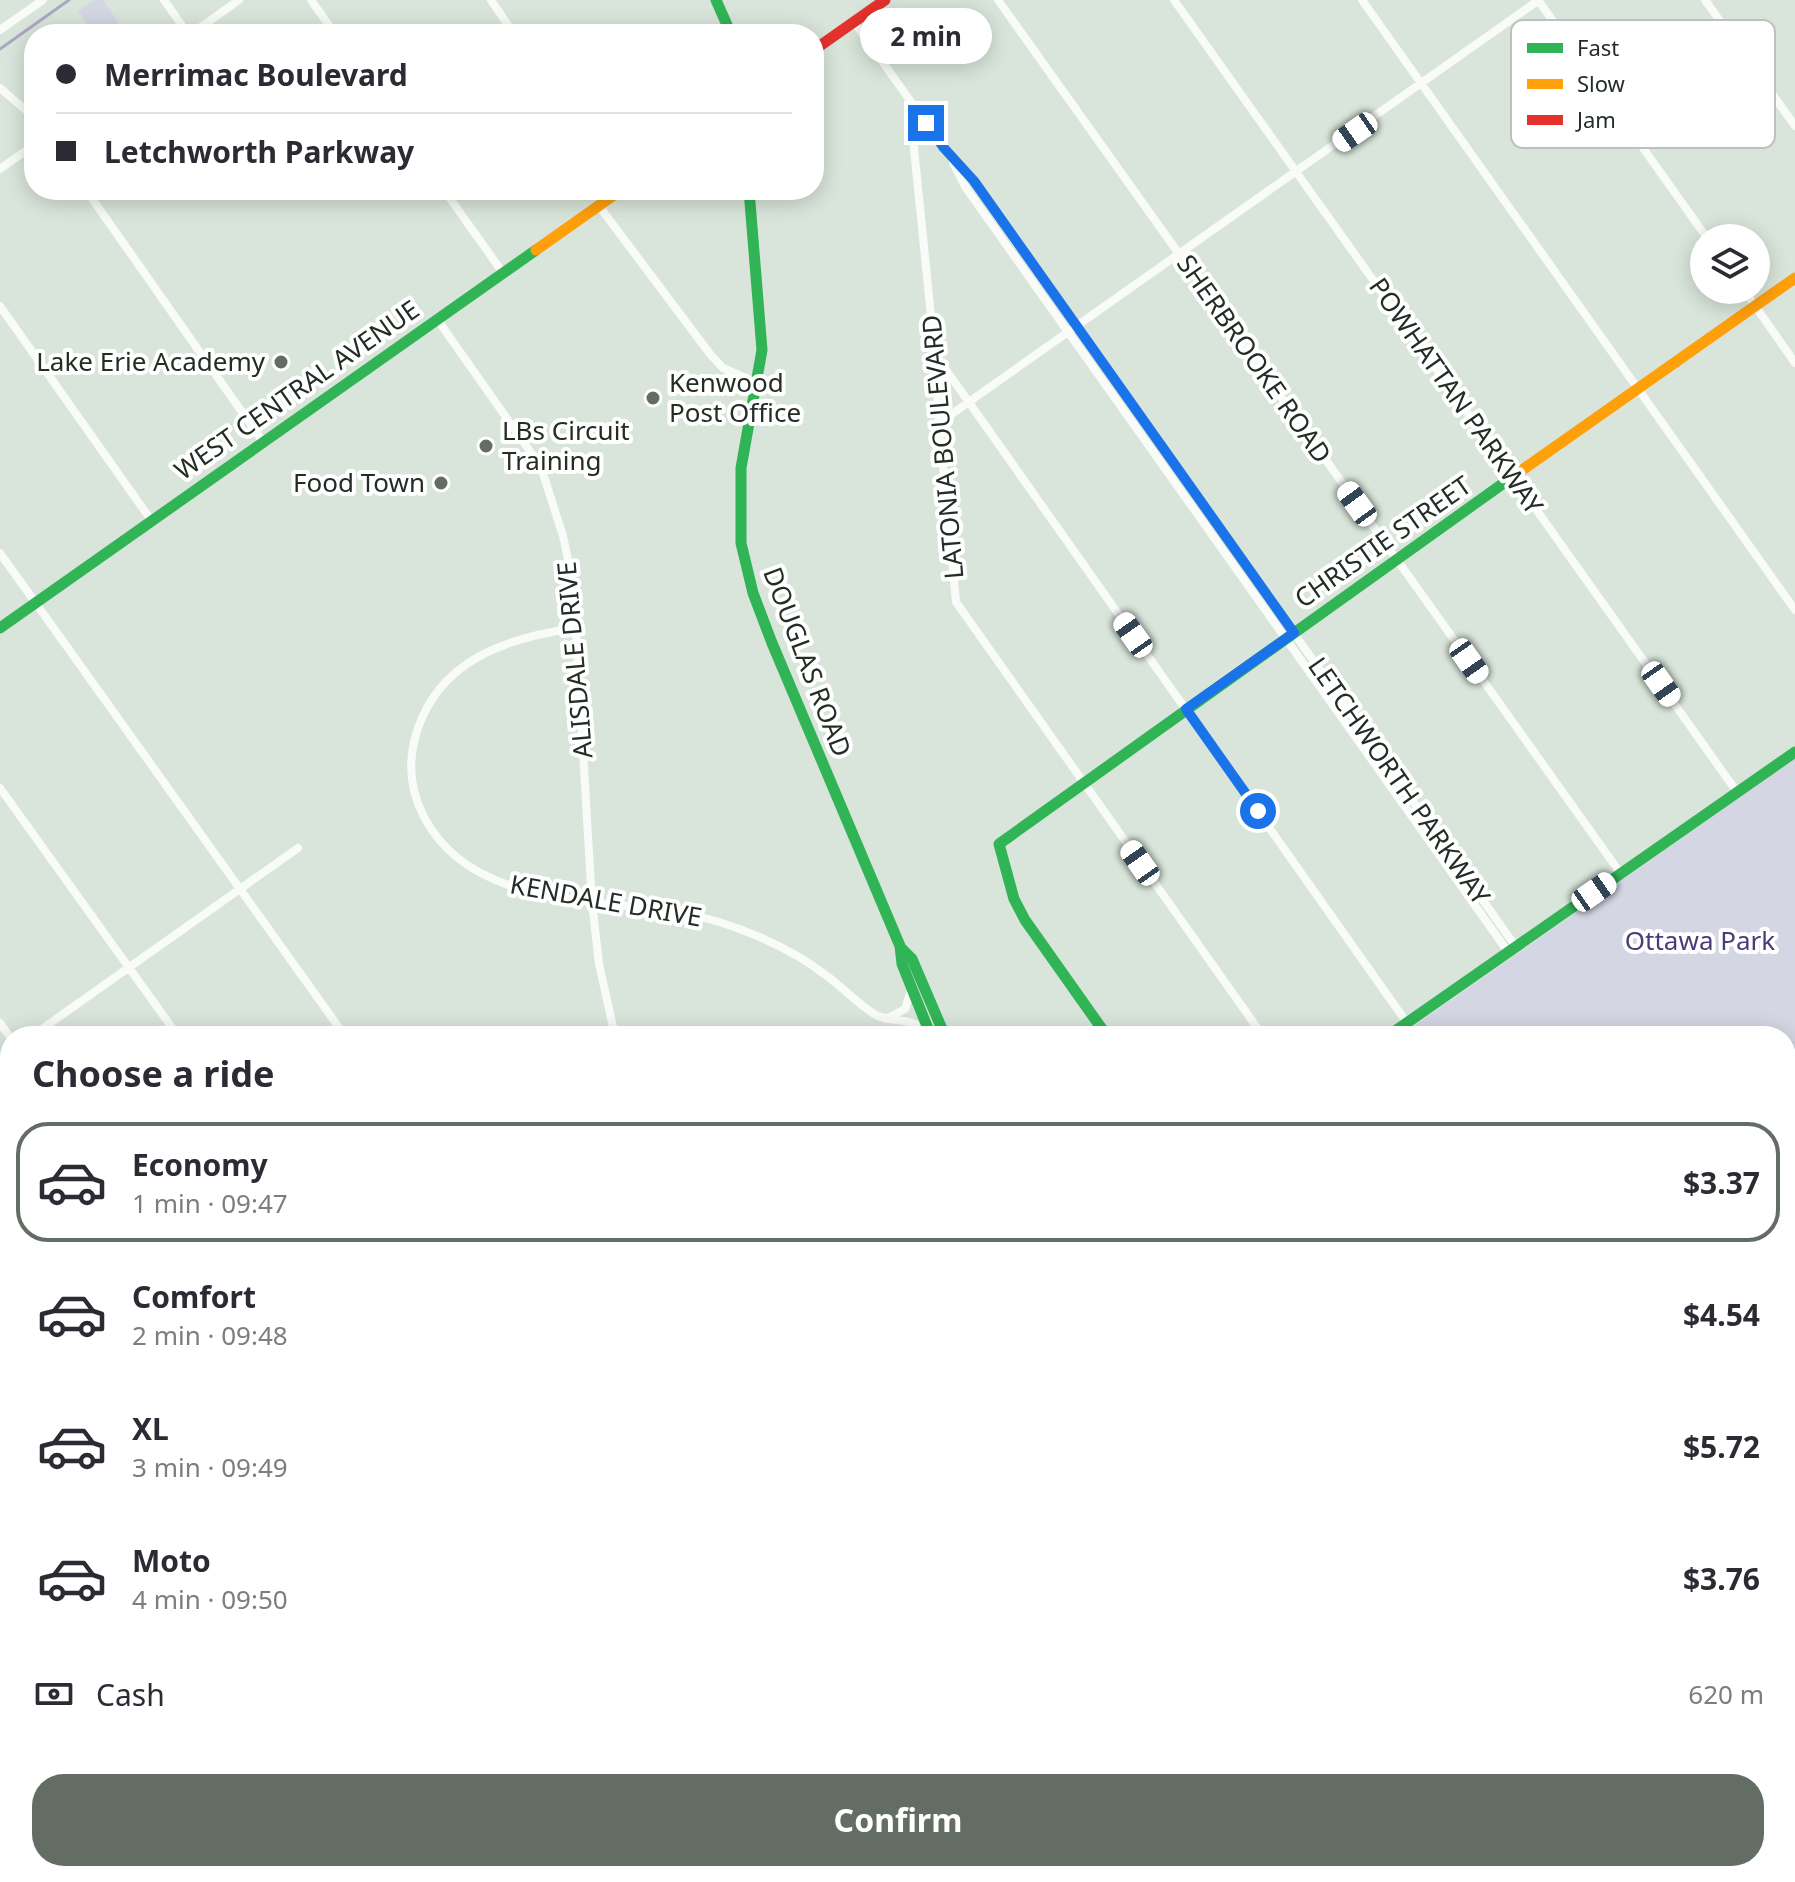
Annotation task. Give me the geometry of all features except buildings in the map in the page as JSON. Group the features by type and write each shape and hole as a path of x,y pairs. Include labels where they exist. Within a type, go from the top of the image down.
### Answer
{"street":[{"path":"0,30 43,0"},
{"path":"164,0 182,24"},
{"path":"204,24 239,0"},
{"path":"311,0 328,24"},
{"path":"491,0 507,24"},
{"path":"716,0 727,24"},
{"path":"824,43 885,0"},
{"name":"SHERBROOKE ROAD","path":"998,0 1621,874"},
{"name":"POWHATTAN PARKWAY","path":"1174,0 1737,792"},
{"path":"1362,0 1795,610"},
{"path":"939,423 1422,85 1538,0 1552,20"},
{"path":"1705,0 1719,20"},
{"name":"LETCHWORTH PARKWAY","path":"854,22 944,148 974,181 1078,327 1512,949"},
{"path":"0,88 24,108"},
{"name":"LATONIA BOULEVARD","path":"908,98 935,356 956,602 1256,1026"},
{"path":"1775,98 1795,126"},
{"name":"LETCHWORTH PARKWAY","path":"944,148 966,188 1069,333 1290,635"},
{"path":"1643,148 1697,224"},
{"path":"0,169 24,152"},
{"path":"93,200 263,442"},
{"path":"451,200 503,273"},
{"name":"WEST CENTRAL AVENUE","path":"0,628 607,200"},
{"name":"DOUGLAS ROAD","path":"750,200 762,349 739,481 740,533 747,569 772,643 900,946 902,964 926,1026"},
{"path":"599,206 710,354 723,368 757,383"},
{"name":"CHRISTIE STREET","path":"1100,1026 1025,920 1014,899 999,844 1795,278"},
{"path":"1753,304 1795,363"},
{"path":"0,306 151,520"},
{"name":"ALISDALE DRIVE","path":"437,319 541,467 559,522 573,583 592,902 599,964 613,1026"},
{"path":"935,356 1407,1023"},
{"path":"0,553 338,1026"},
{"name":"KENDALE DRIVE","path":"575,628 511,640 470,661 435,694 420,722 410,762 410,776 417,801 434,836 459,860 499,882 522,889 592,902 678,912 740,929 806,961 885,1019 917,1026"},
{"path":"1403,1026 1795,752"},
{"path":"0,788 171,1026"},
{"path":"46,1026 298,848"},
{"name":"DOUGLAS ROAD","path":"900,946 912,959 941,1026"},
{"path":"885,1019 905,1009 911,988"}],"green space":[{"path":"94,0 103,0 119,24 86,24 78,11"},
{"name":"Ottawa Park","path":"1795,759 1795,1026 1414,1026"}],"waterway":[{"path":"35,24 69,0"},
{"path":"0,49 24,32"}],"traffic: fast":[{"path":"716,0 727,24"},
{"path":"750,200 762,350 741,468 741,543 753,593 772,643 900,946 902,964 927,1026"},
{"path":"0,628 536,250"},
{"path":"1100,1026 1025,920 1014,899 999,844 1515,475"},
{"path":"1402,1026 1795,752"},
{"path":"900,947 912,959 941,1026"}],"traffic: slow":[{"path":"536,250 607,200"},
{"path":"1515,475 1795,278"}],"traffic: jam":[{"path":"824,43 885,0"}],"place":[{"name":"Lake Erie Academy","path":"281,362"},
{"name":"Kenwood Post Office","path":"653,398"},
{"name":"LBs Circuit Training","path":"486,446"},
{"name":"Food Town","path":"441,483"}],"route":[{"path":"926,123 974,181 1294,633 1186,709 1258,811"}]}
